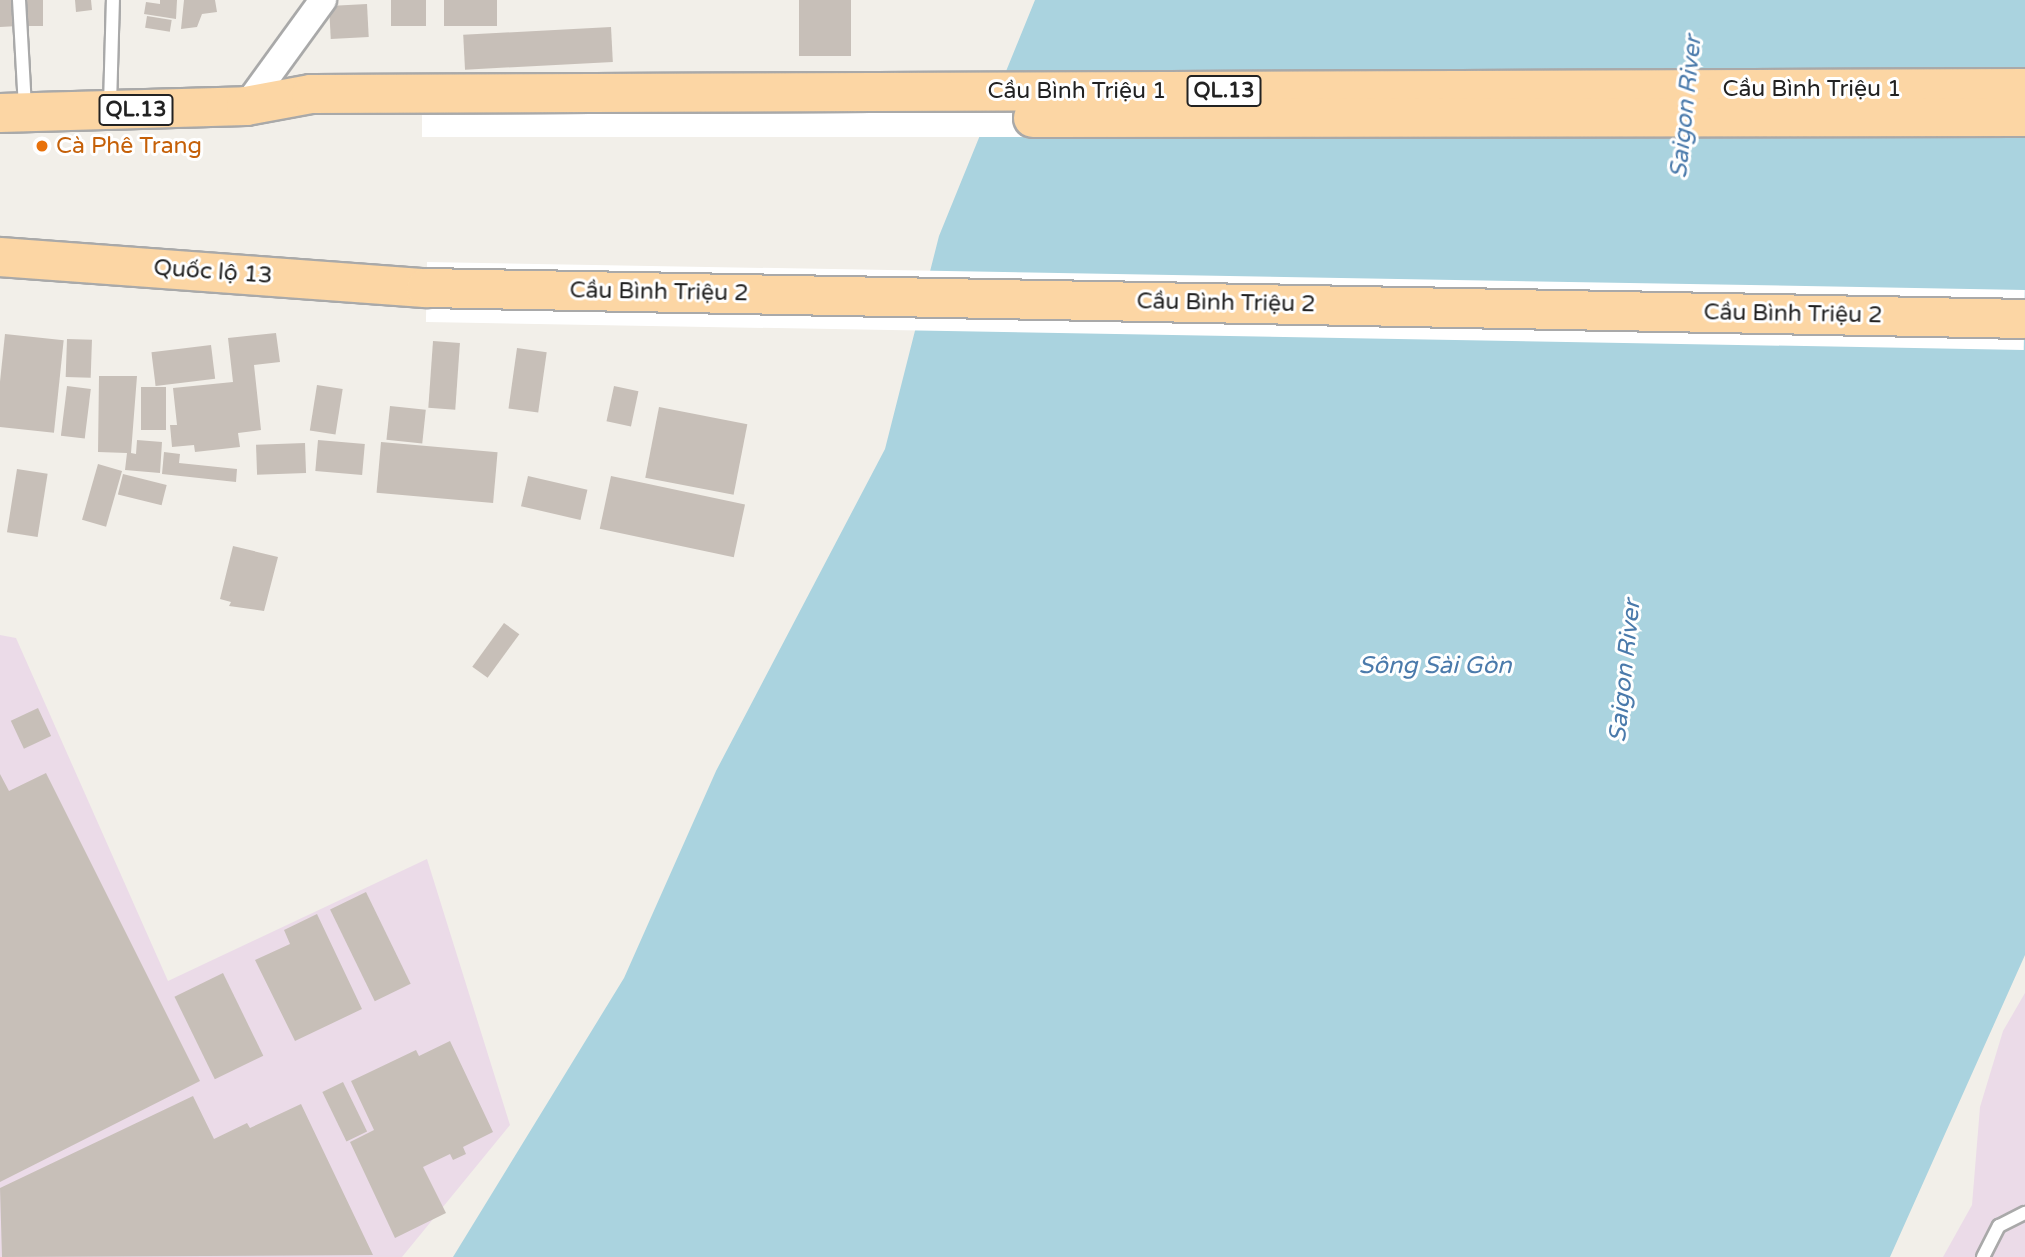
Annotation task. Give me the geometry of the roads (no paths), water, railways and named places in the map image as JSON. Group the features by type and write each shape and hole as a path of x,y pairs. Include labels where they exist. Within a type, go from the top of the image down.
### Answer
{"main road":[{"name":"Cầu Bình Triệu 1","path":"422,106 2025,88"},
{"name":"QL.13","path":"13,113 246,106 313,118 422,106"},
{"name":"Cầu Bình Triệu 1","path":"422,106 2025,117"},
{"name":"Quốc lộ 13","path":"0,257 426,288"},
{"name":"Cầu Bình Triệu 2","path":"426,288 2025,319"}],"street":[{"path":"246,106 323,0"}],"lane":[{"path":"13,113 19,0"},
{"path":"109,110 113,0"},
{"path":"1983,1257 1999,1226 2025,1213"}],"water":[{"name":"Sông Sài Gòn","path":"1035,0 2025,0 2025,955 1890,1257 453,1257 624,978 716,771 885,449 939,236"}],"place":[{"name":"Cà Phê Trang","path":"42,146"}],"water label":[{"name":"Saigon River","path":"1686,107"},
{"name":"Saigon River","path":"1625,671"}]}
